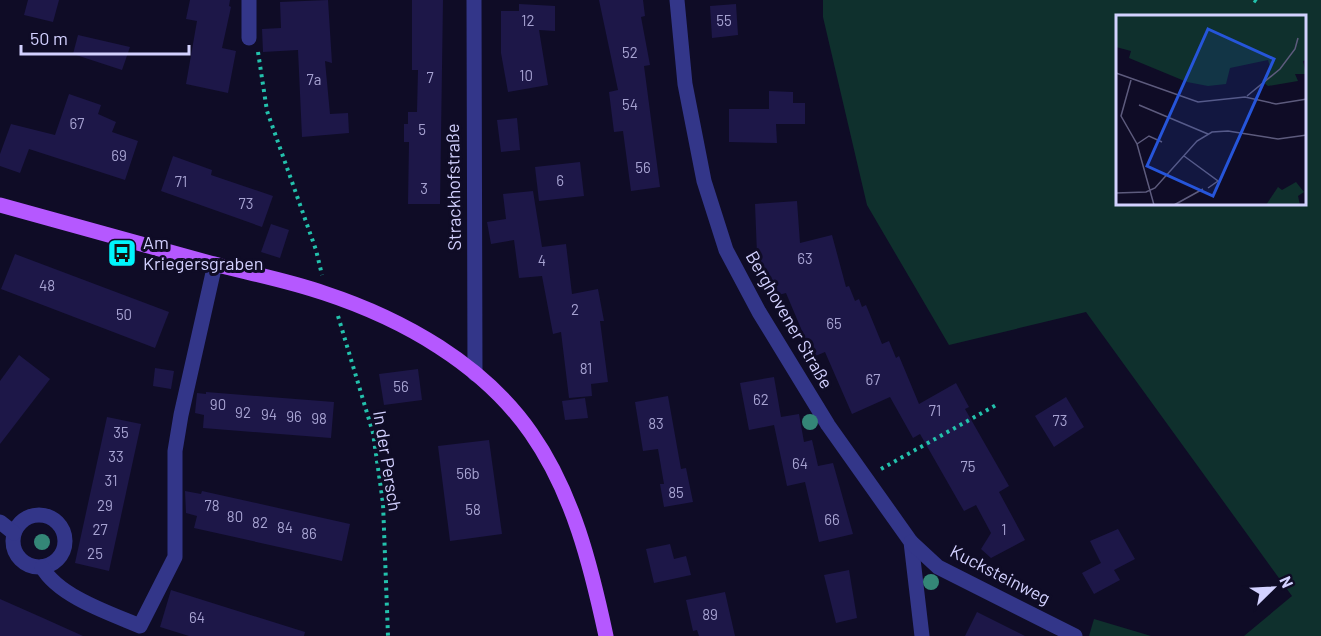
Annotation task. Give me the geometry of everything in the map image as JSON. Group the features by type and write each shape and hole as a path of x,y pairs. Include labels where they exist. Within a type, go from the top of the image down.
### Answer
{"main road":[{"path":"0,205 329,294 413,330 476,374 508,403 532,434 558,480 577,524 595,585 606,636"}],"street":[{"path":"249,0 249,38"},
{"name":"Strackhofstraße","path":"474,0 476,374"},
{"name":"Berghovener Straße","path":"677,0 685,84 691,116 704,181 726,250 759,312 816,406 911,542 922,636"},
{"path":"42,567 50,581 100,609 140,626 175,557 176,451 181,415 215,264"},
{"path":"40,515 49,517 61,528 64,544 62,553 57,560 42,567 33,567 19,558 13,542 14,533 24,520 40,515"},
{"path":"0,522 14,533"},
{"name":"Kucksteinweg","path":"911,542 938,567 1075,636"}],"path":[{"path":"1254,0 1257,2 1259,0"},
{"name":"In der Persch","path":"249,38 258,51 267,111 316,250 373,433 383,503 388,636"},
{"path":"865,478 998,404"}],"green space":[{"path":"823,0 1321,0 1321,636 1244,636 1292,596 1086,312 949,345 867,205 823,17"},
{"path":"1094,619 1151,636 1089,636"}],"building":[{"path":"28,0 59,0 53,22 24,15"},
{"path":"190,0 230,0 229,6 231,7 222,48 236,51 228,93 186,84 197,21 186,19"},
{"path":"328,0 332,63 325,61 330,114 348,113 349,133 302,137 298,50 263,52 262,29 281,28 280,2"},
{"path":"412,0 443,0 440,204 408,204 409,142 404,142 404,124 408,124 408,112 417,112 418,70 412,70"},
{"path":"599,0 643,0 645,16 641,17 650,65 644,66 660,187 631,191 623,131 614,132 609,92 618,90"},
{"path":"519,4 555,6 555,31 539,30 548,85 508,92 501,53 501,11 519,11"},
{"path":"736,4 738,35 712,38 710,6"},
{"path":"78,35 130,47 122,70 73,54"},
{"path":"769,91 793,92 793,103 805,103 805,124 776,124 777,143 729,142 729,109 769,109"},
{"path":"69,94 101,105 98,114 116,122 112,132 138,141 125,180 29,149 20,173 0,166 0,154 11,124 55,135"},
{"path":"517,118 520,150 501,152 497,120"},
{"path":"173,156 212,170 211,175 273,196 262,227 161,191"},
{"path":"580,162 584,196 539,201 535,167"},
{"path":"533,191 542,247 566,244 572,294 598,289 604,321 600,321 608,382 591,384 592,396 569,398 561,332 553,334 542,276 519,278 514,240 491,244 487,222 506,219 503,194"},
{"path":"797,201 800,243 832,235 846,287 849,286 855,301 859,299 862,307 866,305 882,344 889,341 896,358 899,356 919,404 956,383 969,407 965,409 1009,486 999,492 1025,540 991,558 981,549 991,533 976,505 964,511 920,434 913,438 890,397 852,414 825,352 813,357 786,293 775,296 772,285 766,287 757,254 755,204"},
{"path":"271,224 289,230 280,258 261,252"},
{"path":"15,254 169,312 155,348 1,289"},
{"path":"19,355 50,379 0,444 0,381"},
{"path":"155,368 174,371 171,389 153,386"},
{"path":"418,369 422,400 384,405 379,374"},
{"path":"774,377 781,417 799,414 804,442 812,440 818,466 833,463 853,534 819,542 805,482 787,486 774,425 749,430 740,383"},
{"path":"206,392 334,402 331,438 203,428 204,415 195,413 197,393 206,394"},
{"path":"668,396 681,469 686,468 693,502 664,507 660,484 664,484 658,449 643,451 635,402"},
{"path":"1066,397 1084,427 1054,447 1035,416"},
{"path":"585,398 588,418 565,420 562,401"},
{"path":"107,417 141,424 109,571 75,563"},
{"path":"489,440 502,534 450,541 438,446"},
{"path":"185,491 201,494 202,491 350,524 342,561 194,528 197,516 186,513"},
{"path":"1118,529 1135,559 1114,570 1120,580 1094,594 1082,573 1101,563 1090,541"},
{"path":"670,544 674,559 686,556 691,575 654,583 646,549"},
{"path":"849,570 857,618 836,623 824,575"},
{"path":"171,590 305,632 304,636 189,636 160,627"},
{"path":"725,592 735,636 699,636 697,630 693,631 686,600"},
{"path":"0,599 43,618 83,636 0,636"},
{"path":"977,612 1025,636 965,636"}],"place":[{"name":"Am Kriegersgraben","path":"122,253"}]}
